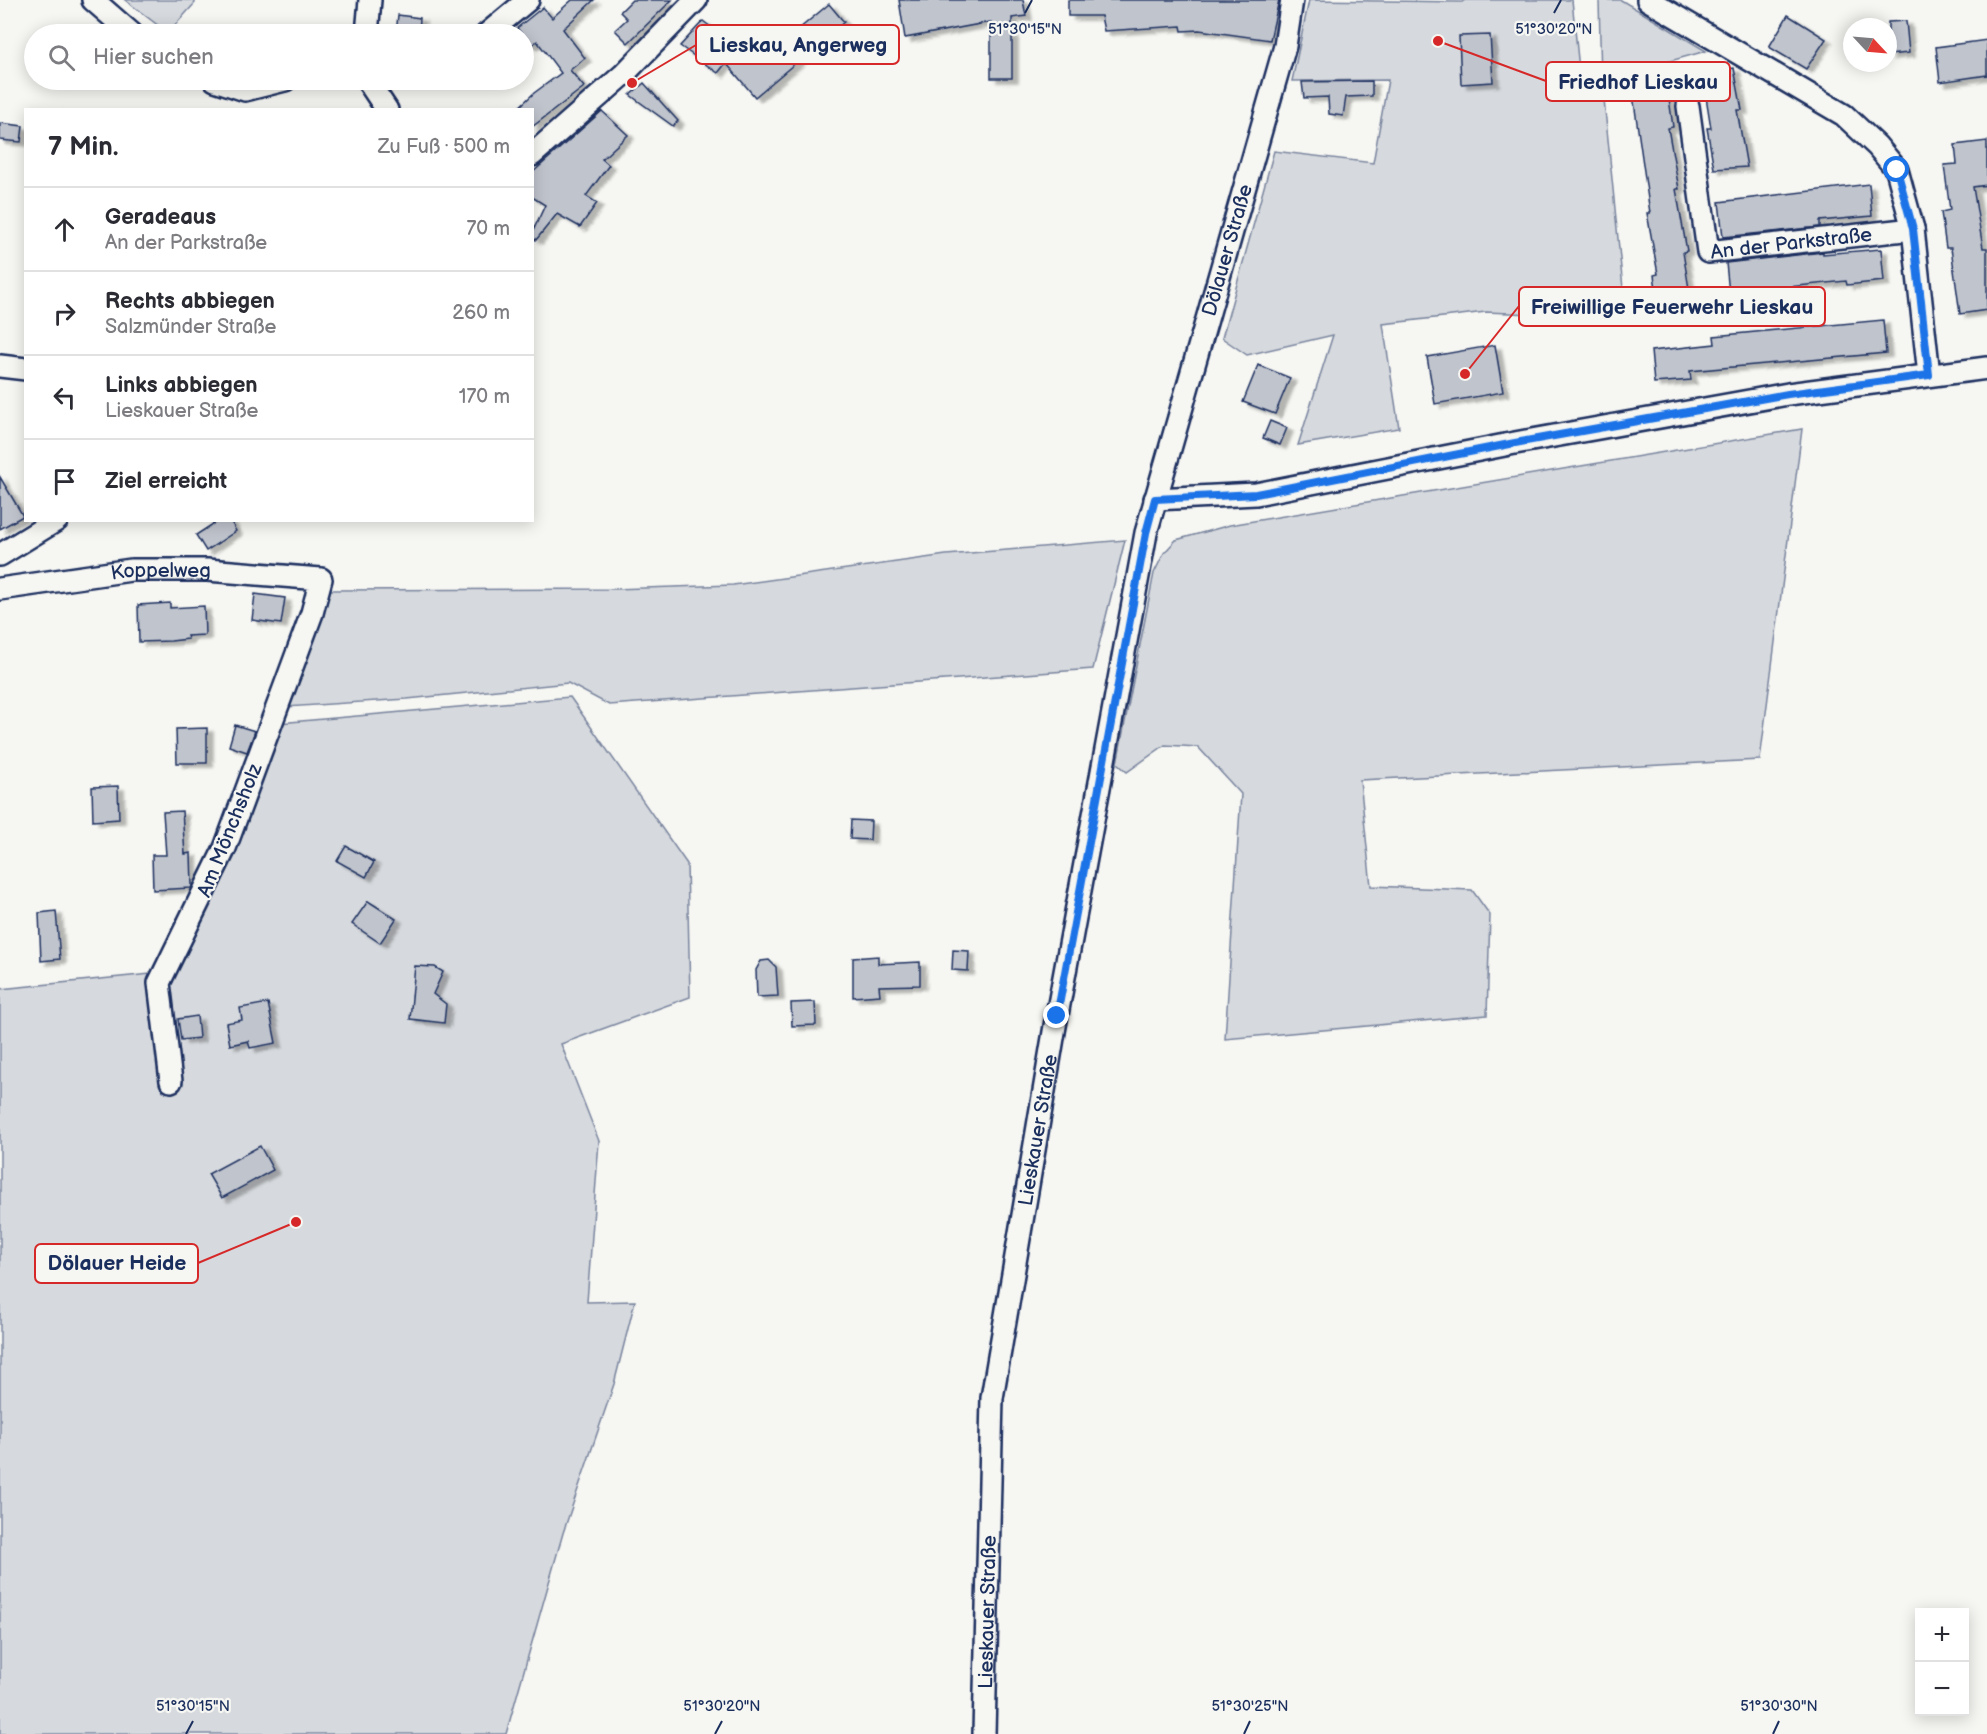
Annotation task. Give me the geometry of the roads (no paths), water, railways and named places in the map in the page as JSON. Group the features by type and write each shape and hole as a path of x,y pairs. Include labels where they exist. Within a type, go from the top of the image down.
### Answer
{"street":[{"path":"93,0 121,24"},
{"path":"368,24 370,0"},
{"path":"499,24 528,0"},
{"path":"534,153 623,75 696,0"},
{"name":"Dölauer Straße","path":"1155,499 1285,46 1292,0"},
{"path":"1651,1 1844,116 1877,146 1897,170 1913,229 1929,375"},
{"path":"374,90 386,108"},
{"name":"An der Parkstraße","path":"1688,106 1708,252 1913,229"},
{"path":"0,366 24,369"},
{"path":"1155,499 1256,494 1504,445 1776,396 1987,368"},
{"name":"Lieskauer Straße","path":"984,1734 992,1398 1055,1026 1146,533 1155,499"},
{"path":"0,555 54,522"},
{"name":"Koppelweg","path":"0,590 131,570 207,570 321,579"},
{"name":"Am Mönchsholz","path":"171,1081 159,983 225,848 312,613 321,579"}],"place":[{"name":"Friedhof Lieskau","path":"1438,41"},
{"name":"Lieskau, Angerweg","path":"632,83"},
{"name":"Freiwillige Feuerwehr Lieskau","path":"1465,374"},
{"name":"Dölauer Heide","path":"296,1222"}]}
